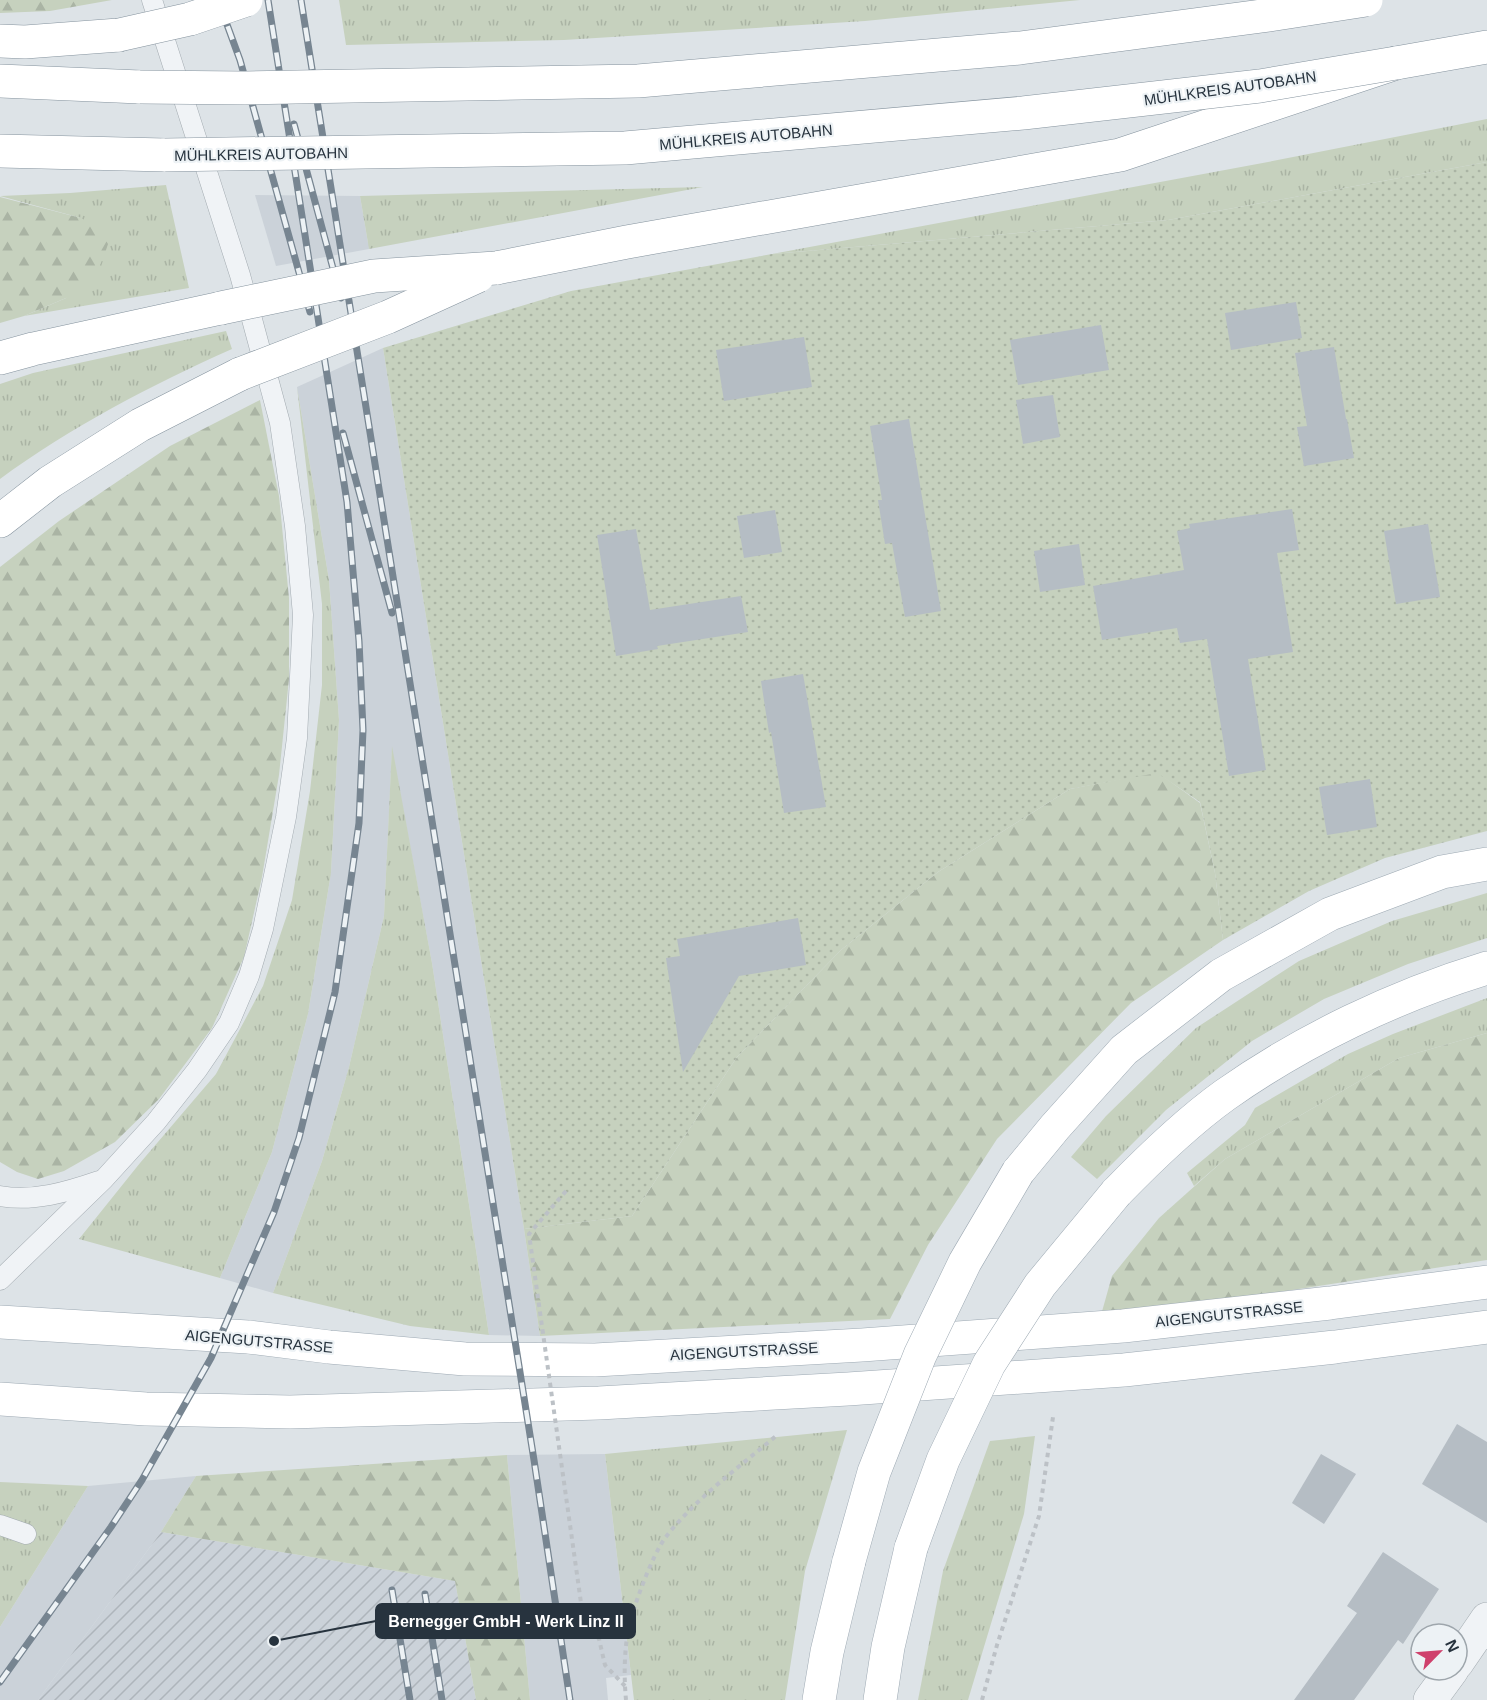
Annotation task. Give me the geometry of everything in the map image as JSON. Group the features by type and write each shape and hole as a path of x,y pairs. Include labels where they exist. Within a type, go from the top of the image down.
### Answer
{"main road":[{"path":"0,41 25,42 119,35 190,19 246,0"},
{"path":"0,81 140,87 257,88 638,81 1020,48 1366,0"},
{"name":"MÜHLKREIS AUTOBAHN","path":"0,151 165,155 625,148 1023,113 1260,86 1487,47"},
{"path":"0,358 374,276 496,268 627,242 1120,155 1396,63"},
{"path":"0,521 50,482 140,424 240,374 388,317 496,268"},
{"path":"819,1700 827,1652 849,1561 874,1473 920,1355 965,1262 1018,1172 1124,1050 1221,975 1330,914 1442,872 1487,864"},
{"path":"880,1700 888,1647 911,1548 943,1460 989,1364 1040,1285 1116,1193 1148,1159 1223,1096 1284,1057 1370,1013 1460,976 1487,968"},
{"name":"AIGENGUTSTRASSE","path":"0,1322 248,1337 328,1347 465,1359 595,1360 862,1345 1123,1326 1330,1303 1487,1282"},
{"path":"0,1399 146,1409 290,1412 599,1403 836,1390 1124,1370 1335,1347 1487,1327"}],"street":[{"path":"1469,1645 1487,1619"},
{"path":"1430,1700 1443,1682"}],"lane":[{"path":"0,1280 104,1179 156,1122 229,1023 249,976 263,929 286,817 297,738 303,615 295,526 280,423 240,275 152,0"},
{"path":"0,1196 16,1199 62,1194 104,1179"},
{"path":"0,1525 26,1534"}],"path":[{"path":"566,1191 529,1234 583,1617 599,1639 605,1665 625,1686"},
{"path":"982,1700 997,1645 1039,1516 1054,1410"},
{"path":"626,1700 627,1632 646,1577 664,1540 694,1506 780,1432"}],"shaded area":[{"path":"255,195 360,196 369,249 276,266"},
{"path":"383,348 540,1336 489,1335 432,963 392,750 384,916 349,1067 322,1161 273,1293 220,1278 272,1152 308,1014 331,873 339,720 329,580 297,387"},
{"path":"605,1454 631,1675 606,1678 608,1700 530,1700 507,1455"},
{"path":"196,1476 161,1532 38,1700 0,1700 0,1627 88,1486"},
{"path":"161,1532 455,1581 476,1700 38,1700"}],"green space":[{"path":"0,0 112,0 50,11 0,13"},
{"path":"339,0 1080,0 865,21 564,40 346,45"},
{"path":"1487,119 1487,162 1168,220 772,254 1268,162"},
{"path":"1487,162 1487,831 1385,858 1309,891 1223,940 1215,873 1200,802 1157,773 1070,789 938,872 841,950 737,1057 632,1216 524,1229 383,348 571,291 772,254 1168,220"},
{"path":"166,185 189,288 24,316 66,298 81,218 0,196"},
{"path":"703,187 369,249 360,196"},
{"path":"0,197 81,218 111,235 92,283 66,298 24,316 0,323"},
{"path":"226,331 232,349 112,408 55,442 0,479 0,384 33,373"},
{"path":"297,387 329,580 339,720 331,873 308,1014 272,1152 220,1278 79,1239 216,1074 263,986 292,900 310,791 322,685 322,604"},
{"path":"260,400 279,496 289,598 289,679 279,775 262,877 244,957 212,1028 159,1099 115,1142 64,1171 38,1179 17,1172 0,1162 0,567 59,521 170,446"},
{"path":"392,746 432,963 489,1335 410,1326 273,1293 322,1161 349,1067 384,916"},
{"path":"1157,772 1200,803 1215,873 1223,940 1131,1003 997,1139 928,1245 890,1319 540,1336 524,1229 632,1216 737,1057 841,950 938,872 1070,789"},
{"path":"1487,893 1487,938 1408,964 1324,999 1252,1041 1166,1110 1097,1179 1071,1157 1106,1116 1196,1028 1299,961 1392,921"},
{"path":"1487,998 1487,1033 1399,1058 1225,1159 1194,1186 1187,1173 1245,1125 1255,1108 1348,1054"},
{"path":"1487,1033 1487,1260 1273,1293 1101,1315 1112,1276 1159,1218 1225,1159 1399,1058"},
{"path":"847,1430 805,1571 785,1700 634,1700 605,1454"},
{"path":"1035,1436 1024,1514 968,1700 918,1700 943,1571 990,1441"},
{"path":"507,1455 530,1700 476,1700 455,1581 161,1532 196,1476"},
{"path":"0,1482 88,1486 0,1627"}],"building":[{"path":"1296,302 1302,338 1231,350 1225,313"},
{"path":"1101,325 1109,370 1018,385 1010,340"},
{"path":"804,337 812,387 724,401 716,350"},
{"path":"1334,347 1354,458 1304,466 1297,427 1307,426 1295,353"},
{"path":"1053,395 1060,437 1023,444 1016,400"},
{"path":"909,419 941,611 905,617 892,543 885,544 878,500 882,500 870,426"},
{"path":"1292,509 1299,550 1277,553 1293,652 1248,659 1266,770 1229,776 1207,639 1180,643 1177,628 1102,640 1093,586 1184,570 1177,531 1190,528 1189,524"},
{"path":"775,510 782,552 744,558 737,516"},
{"path":"1428,524 1440,597 1396,604 1384,531"},
{"path":"636,529 650,610 741,596 748,632 657,646 658,649 616,656 597,535"},
{"path":"1079,544 1085,585 1040,592 1034,551"},
{"path":"803,674 826,807 784,813 761,681"},
{"path":"1370,779 1377,827 1327,835 1319,787"},
{"path":"798,918 806,965 739,976 683,1072 666,958 680,956 677,939"},
{"path":"1457,1424 1487,1442 1487,1523 1422,1484"},
{"path":"1321,1454 1356,1474 1324,1524 1292,1503"},
{"path":"1383,1552 1439,1589 1417,1622 1409,1622 1409,1635 1403,1644 1398,1640 1354,1700 1294,1700 1357,1613 1347,1606"}],"railway":[{"path":"218,0 240,60 310,312"},
{"path":"0,1682 142,1480 211,1358 274,1212 299,1138 335,992 359,823 363,730 359,641 347,502 268,0"},
{"path":"301,0 534,1460 570,1700"},
{"path":"294,124 341,298"},
{"path":"343,433 392,613"},
{"path":"392,1590 410,1700"},
{"path":"425,1594 442,1700"}],"place":[{"name":"Bernegger GmbH - Werk Linz II","path":"274,1641"}]}
